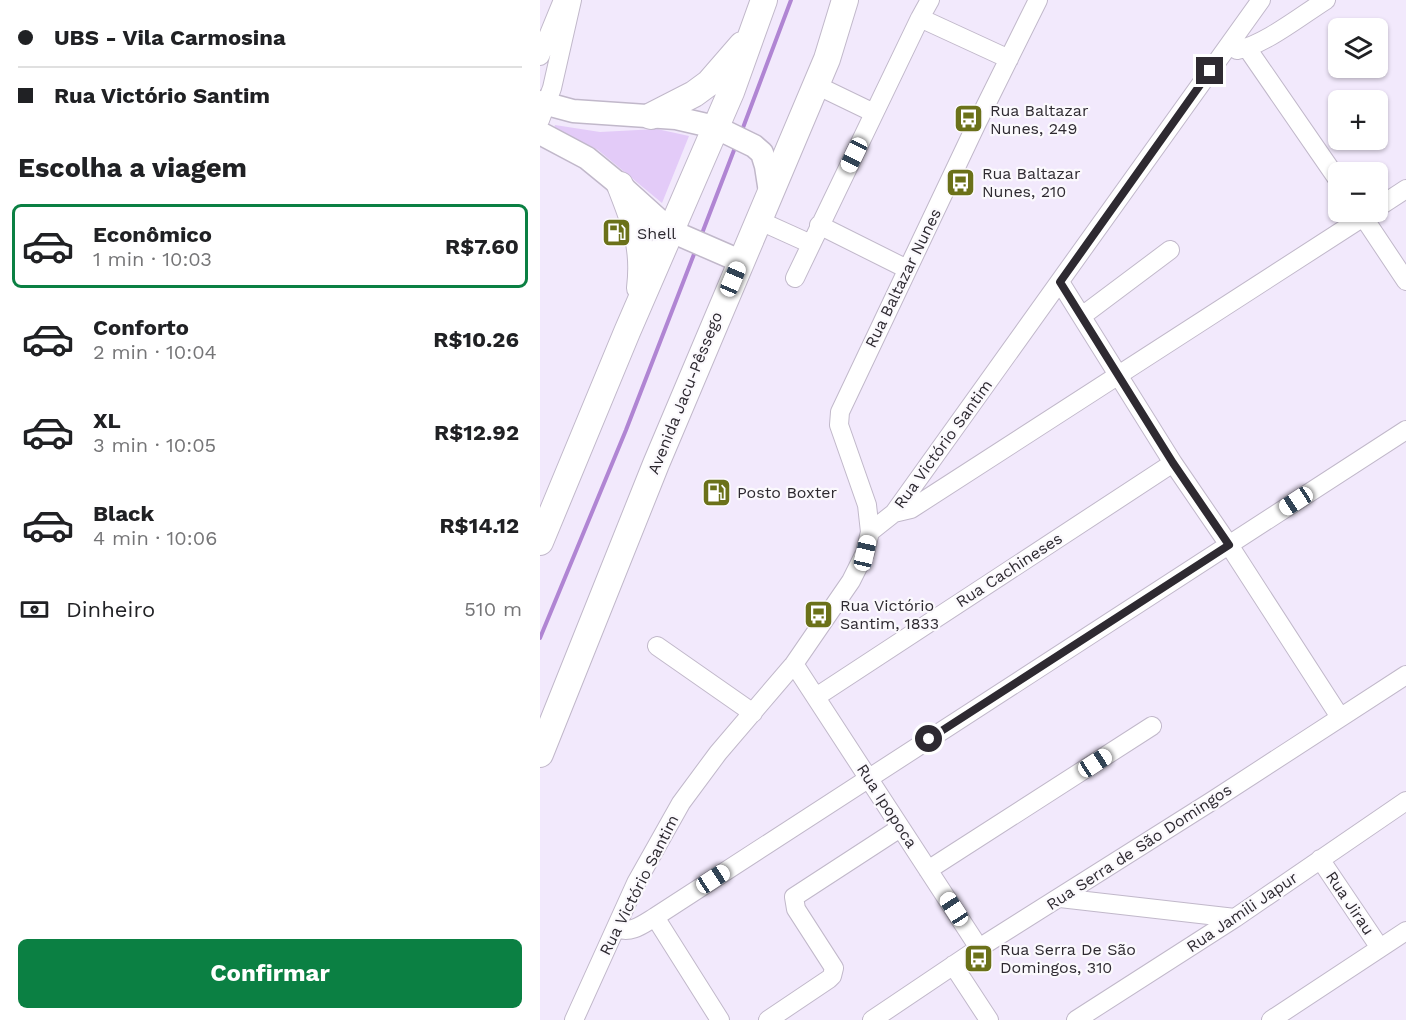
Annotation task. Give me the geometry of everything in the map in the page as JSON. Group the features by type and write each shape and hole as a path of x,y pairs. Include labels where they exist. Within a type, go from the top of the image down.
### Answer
{"highway":[{"path":"540,542 638,306 680,234 722,130 731,92 764,0"},
{"name":"Avenida Jacu-Pêssego","path":"540,754 660,455 729,256 758,220 831,48 845,0"},
{"path":"651,116 694,94 709,83 752,34"},
{"path":"620,185 640,240 643,268 638,306"}],"main road":[{"path":"542,109 676,118 722,130 754,146 762,153 770,192"},
{"path":"540,133 587,159 680,234 729,256"}],"street":[{"path":"540,56 563,0"},
{"path":"542,109 572,0"},
{"path":"795,278 930,0"},
{"name":"Rua Baltazar Nunes","path":"870,532 867,505 839,425 840,412 1038,0"},
{"name":"Rua Victório Santim","path":"574,1020 636,883 681,803 717,753 794,664 851,581 865,553 870,532 894,513 1261,0"},
{"path":"1223,52 1247,48 1326,0"},
{"path":"921,18 1009,59"},
{"path":"1247,48 1328,165"},
{"path":"816,85 874,113"},
{"path":"1388,200 1406,189"},
{"path":"758,220 811,244"},
{"path":"894,513 911,509 1353,222"},
{"path":"1374,222 1406,281"},
{"path":"819,225 907,269"},
{"path":"1082,316 1170,250"},
{"path":"1060,282 1173,463 1340,717"},
{"path":"616,928 631,931 655,918 1406,430"},
{"name":"Rua Cachineses","path":"816,697 1173,463"},
{"path":"657,646 753,713"},
{"name":"Rua Ipopoca","path":"794,664 980,948"},
{"name":"Rua Serra de São Domingos","path":"874,1019 953,965 1406,675"},
{"path":"928,870 1152,726"},
{"name":"Rua Jamili Japur","path":"1076,1020 1235,918 1406,801"},
{"path":"768,1020 829,979 834,972 834,968 796,909 794,897 900,828"},
{"name":"Rua Jirau","path":"1320,858 1380,948"},
{"path":"1060,898 1235,918"},
{"path":"655,918 720,1020"},
{"path":"1271,1020 1406,931"},
{"path":"953,965 989,1020"}],"shaded area":[{"path":"555,125 600,132 657,129 689,136 662,203 598,150 554,128"}],"waterway":[{"path":"741,133 791,0"},
{"path":"701,236 736,145"},
{"path":"540,638 626,430 696,249"}],"place":[{"name":"Rua Baltazar Nunes, 249","path":"969,119"},
{"name":"Rua Baltazar Nunes, 210","path":"961,182"},
{"name":"Shell","path":"616,233"},
{"name":"Posto Boxter","path":"716,492"},
{"name":"Rua Victório Santim, 1833","path":"819,614"},
{"name":"Rua Serra De São Domingos, 310","path":"979,958"}],"route":[{"path":"929,739 1229,545 1173,463 1060,282 1210,71"}]}
